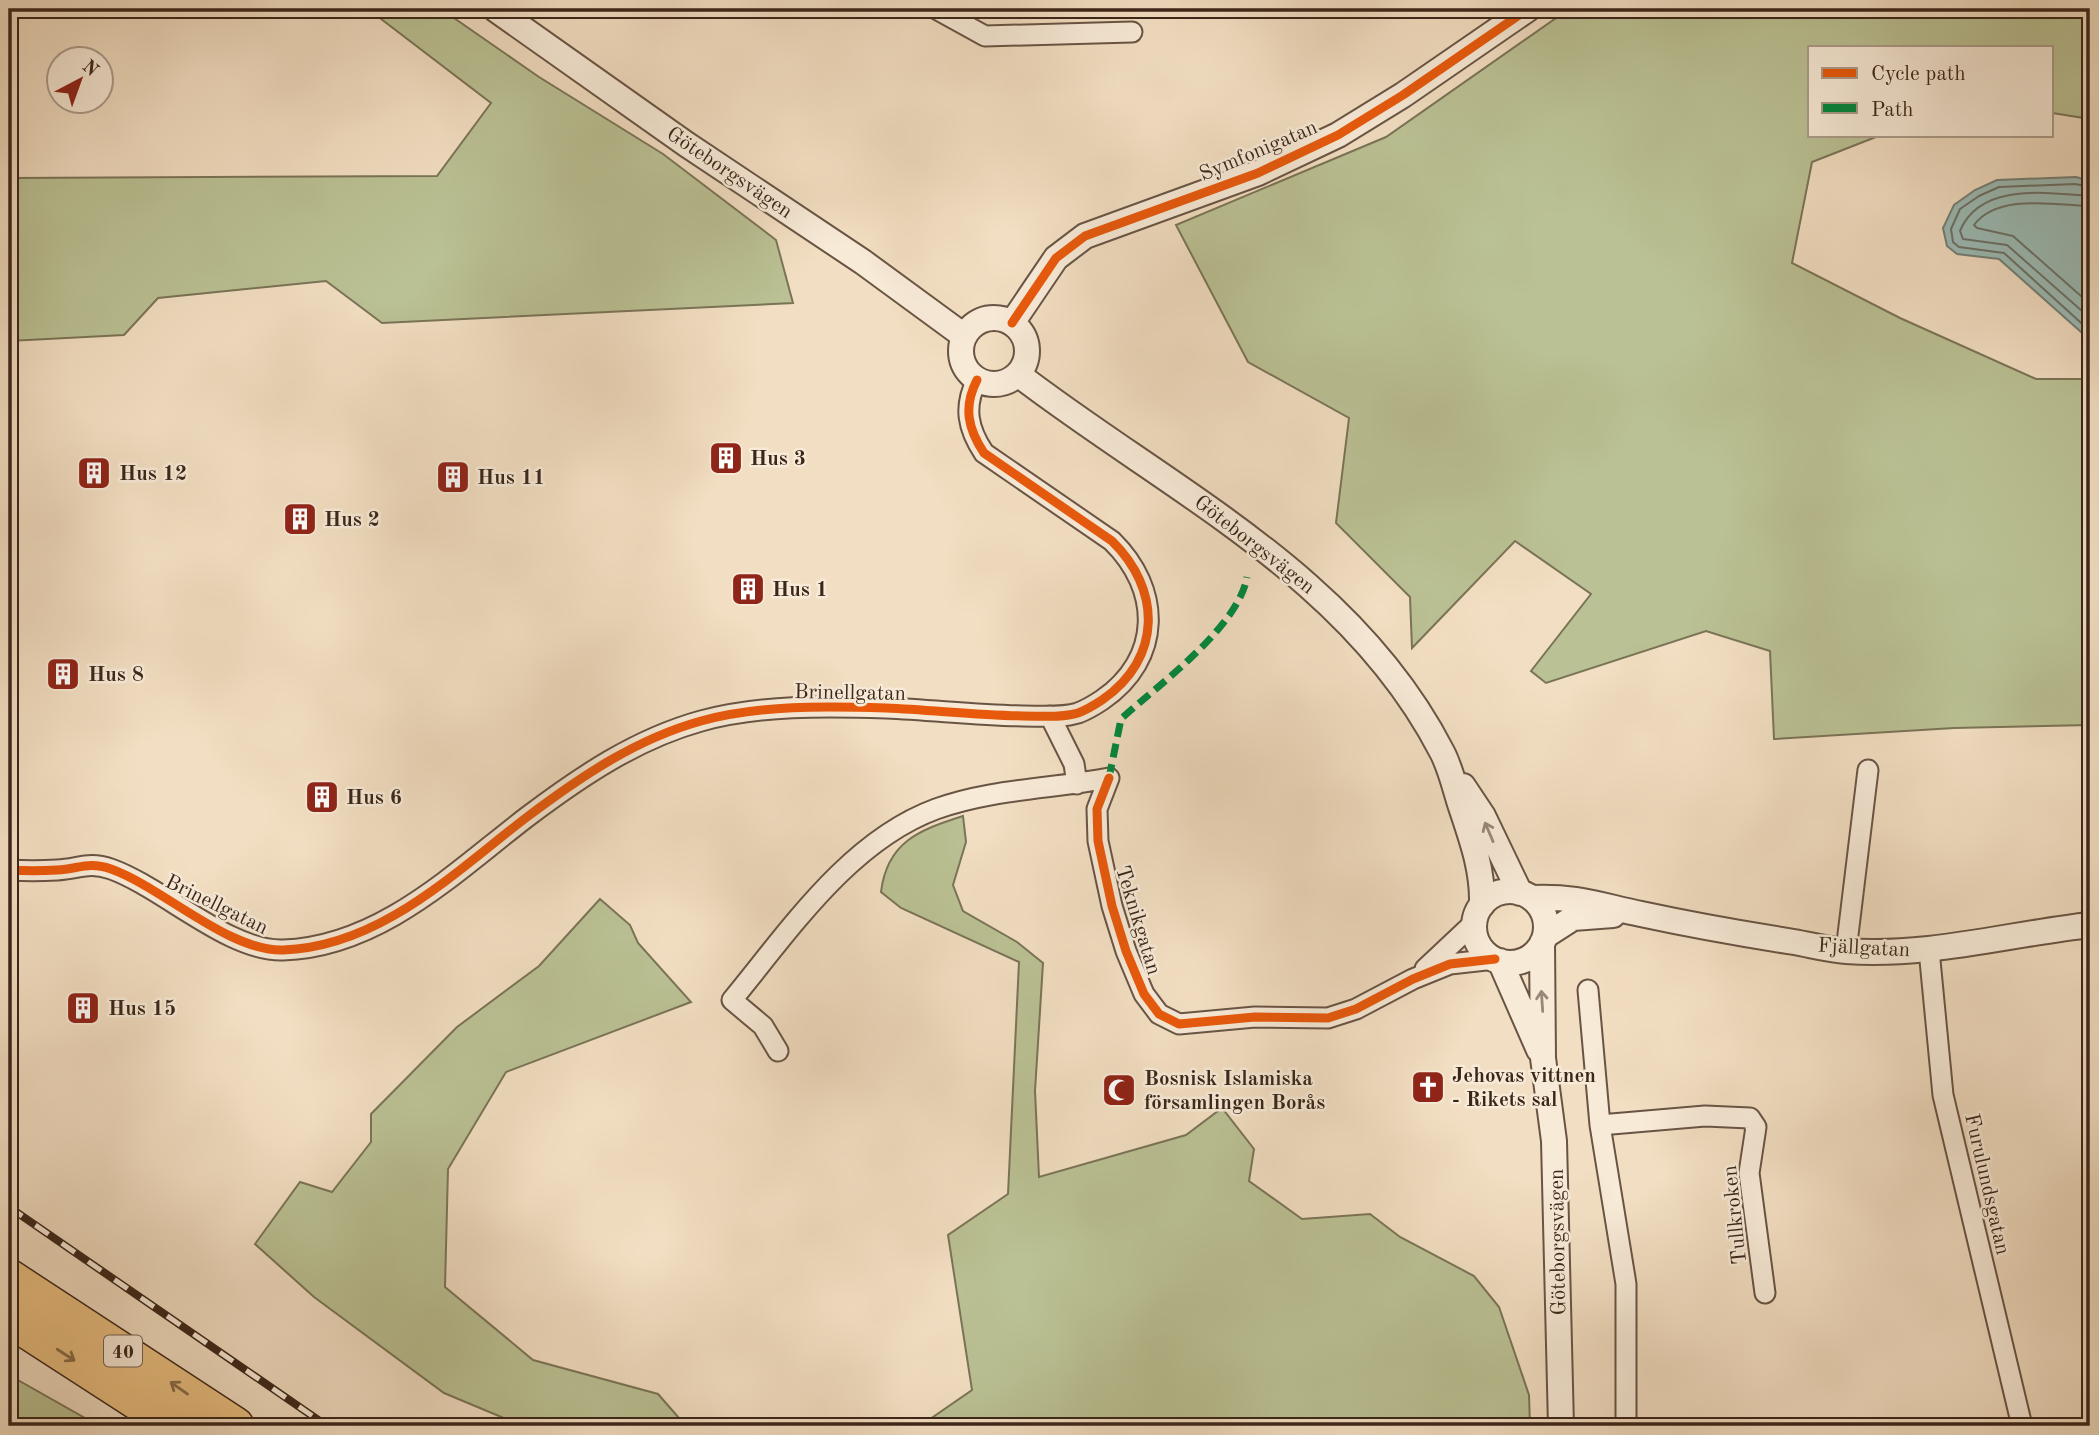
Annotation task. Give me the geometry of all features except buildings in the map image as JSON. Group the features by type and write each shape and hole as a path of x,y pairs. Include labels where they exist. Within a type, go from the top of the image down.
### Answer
{"highway":[{"name":"40","path":"9,1278 235,1426"},
{"name":"40","path":"9,1318 176,1426"}],"street":[{"name":"Göteborgsvägen","path":"495,9 686,144 863,262 964,337"},
{"path":"936,9 985,36 1132,32"},
{"name":"Symfonigatan","path":"1012,323 1056,258 1085,236 1258,173 1338,135 1403,95 1528,9"},
{"path":"988,318 1012,323 1021,331 1028,347 1025,365 1019,374 1002,384 978,380 967,371 961,358 964,337 972,327 988,318"},
{"name":"Göteborgsvägen","path":"1019,374 1272,553 1359,635 1418,709 1446,760 1483,816 1526,896"},
{"name":"Brinellgatan","path":"9,870 61,870 90,863 114,870 209,923 262,948 295,948 337,939 377,923 426,897 526,818 623,751 700,721 782,709 883,708 1050,716 1078,713 1119,686 1142,653 1148,631 1148,598 1128,558 1112,541 984,453 973,437 968,414 970,398 978,380"},
{"path":"778,1051 763,1026 732,1000 818,897 867,850 916,818 949,805 1007,792 1077,784 1074,764 1050,716"},
{"name":"Göteborgsvägen","path":"1446,760 1480,864 1479,913"},
{"path":"1846,951 1868,770"},
{"name":"Teknikgatan","path":"1077,784 1108,778 1097,808 1098,841 1110,897 1126,951 1144,993 1159,1014 1179,1024 1204,1024 1255,1017 1328,1018 1356,1009 1413,979 1450,964 1497,960"},
{"path":"1497,894 1526,896 1543,912 1543,940 1524,960 1497,960 1479,944 1479,913 1497,894"},
{"name":"Fjällgatan","path":"1526,896 1603,902 1638,914 1846,951 1929,950 2037,930 2090,925"},
{"name":"Teknikgatan","path":"1413,979 1479,913"},
{"name":"Fjällgatan","path":"1543,940 1573,918 1638,914"},
{"name":"Göteborgsvägen","path":"1543,940 1543,1058 1554,1141 1561,1426"},
{"name":"Furulundsgatan","path":"1929,950 1943,1095 2022,1426"},
{"name":"Göteborgsvägen","path":"1497,960 1543,1058"},
{"path":"1588,990 1600,1125 1626,1284 1626,1426"},
{"name":"Tullkroken","path":"1600,1125 1705,1116 1750,1118 1756,1127 1749,1173 1765,1293"}],"green space":[{"path":"368,9 441,9 539,77 663,154 776,240 793,303 382,323 326,281 158,298 124,335 9,341 9,178 437,176 491,103"},
{"path":"1569,9 2090,9 2090,119 2054,113 2054,46 1808,46 1808,136 1878,136 1812,162 1792,263 1900,318 2036,379 2090,379 2090,725 1954,728 1774,739 1770,651 1706,631 1546,683 1531,671 1591,594 1515,541 1412,648 1410,597 1336,523 1349,418 1248,362 1176,225 1386,137"},
{"path":"963,816 966,842 953,885 963,911 1017,942 1043,963 1035,1091 1039,1177 1186,1135 1222,1108 1254,1149 1249,1181 1302,1219 1370,1214 1400,1237 1474,1276 1499,1307 1529,1395 1530,1426 920,1426 972,1390 948,1235 1008,1194 1019,962 901,908 881,892 890,861 908,840 932,827"},
{"path":"600,899 630,925 638,943 691,1002 506,1072 448,1169 445,1287 533,1360 658,1394 686,1426 523,1426 444,1393 314,1297 255,1244 300,1182 332,1192 371,1142 371,1114 457,1027 539,966"},
{"path":"9,1375 99,1426 9,1426"}],"water":[{"path":"2076,177 2090,181 2090,340 1999,259 1957,254 1947,246 1943,228 1954,205 1975,190 1997,180"}],"railway":[{"path":"9,1207 327,1426"}],"marked path":[{"path":"1109,778 1121,719 1175,673 1213,635 1241,596 1247,577"}],"cycle path":[{"path":"1012,323 1056,258 1085,236 1258,173 1338,135 1403,95 1528,9"},
{"path":"9,870 45,871 103,867 131,878 241,941 262,948 283,950 318,946 352,936 384,921 444,882 527,817 588,774 654,738 701,721 746,712 792,708 886,708 1044,716 1072,715 1088,709 1122,683 1136,664 1145,644 1148,623 1140,580 1112,541 984,453 974,435 969,418 970,399 977,380"},
{"path":"1109,778 1097,809 1098,841 1112,906 1126,951 1144,994 1159,1014 1179,1024 1255,1017 1328,1018 1356,1009 1413,979 1450,964 1495,959"}],"place":[{"name":"Hus 3","path":"726,458"},
{"name":"Hus 12","path":"94,473"},
{"name":"Hus 11","path":"453,477"},
{"name":"Hus 2","path":"300,519"},
{"name":"Hus 1","path":"748,589"},
{"name":"Hus 8","path":"63,674"},
{"name":"Hus 6","path":"322,797"},
{"name":"Hus 15","path":"83,1008"},
{"name":"Jehovas vittnen - Rikets sal","path":"1428,1087"},
{"name":"Bosnisk Islamiska församlingen Borås","path":"1119,1090"}]}
